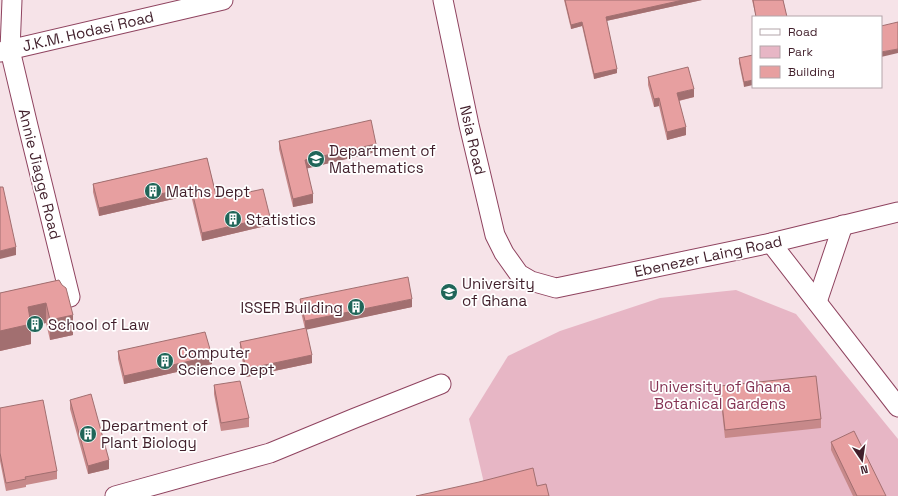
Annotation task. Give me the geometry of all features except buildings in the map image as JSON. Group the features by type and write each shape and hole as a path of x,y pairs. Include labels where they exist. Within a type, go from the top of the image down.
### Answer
{"street":[{"name":"Annie Jiagge Road","path":"12,0 5,51 28,126 70,297"},
{"name":"J.K.M. Hodasi Road","path":"5,51 223,0"},
{"name":"Nsia Road","path":"443,0 469,125 495,235 504,253 519,274"},
{"name":"Ebenezer Laing Road","path":"519,274 531,281 556,288 771,244 898,212"},
{"path":"817,302 843,225"},
{"path":"771,244 898,407"},
{"path":"115,496 270,453 441,384"}],"green space":[{"name":"University of Ghana Botanical Gardens","path":"736,290 796,314 898,439 898,496 487,496 469,419 508,356 560,331 660,298"}],"place":[{"name":"Department of Mathematics","path":"316,159"},
{"name":"Maths Dept","path":"153,191"},
{"name":"Statistics","path":"233,219"},
{"name":"University of Ghana","path":"449,292"},
{"name":"ISSER Building","path":"356,307"},
{"name":"School of Law","path":"35,324"},
{"name":"Computer Science Dept","path":"165,361"},
{"name":"Department of Plant Biology","path":"88,434"}]}
